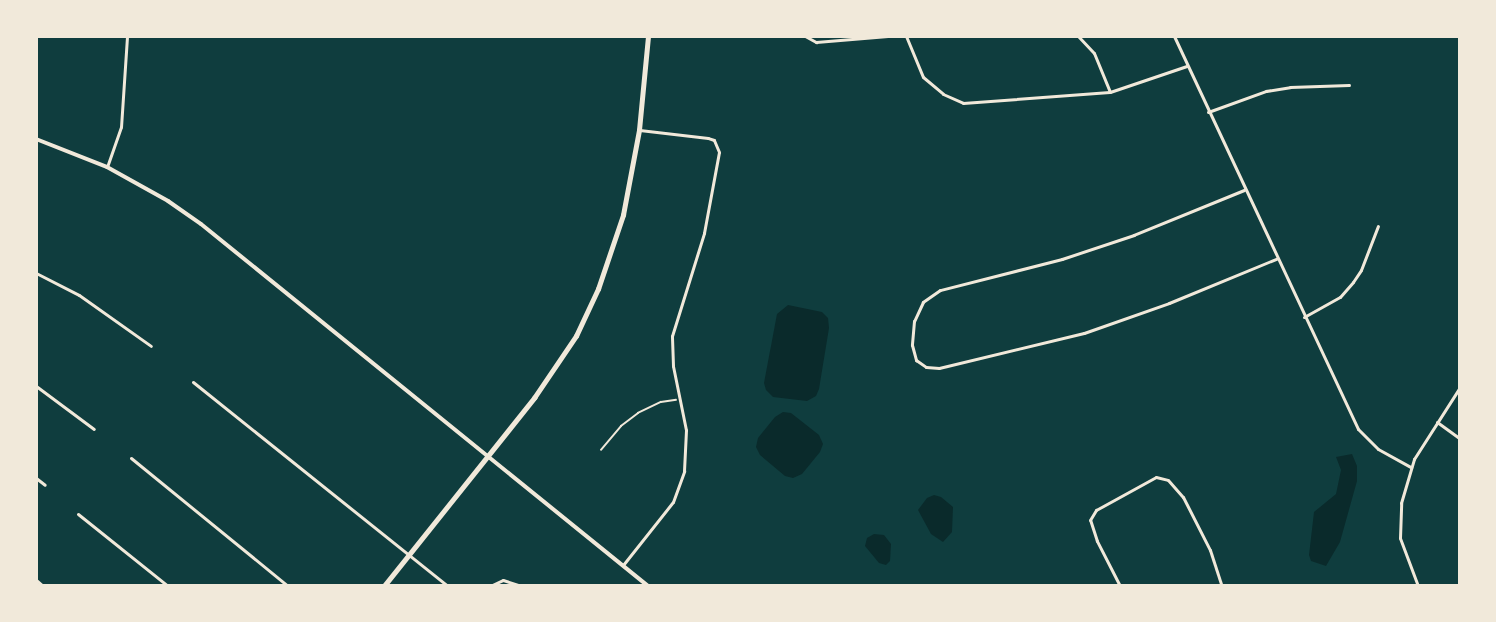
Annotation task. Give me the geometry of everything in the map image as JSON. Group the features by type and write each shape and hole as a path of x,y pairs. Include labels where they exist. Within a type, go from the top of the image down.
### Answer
{"main road":[{"path":"384,586 564,357 598,289 623,215 639,130 648,36"}],"street":[{"path":"107,167 121,127 127,36"},
{"path":"804,36 816,42 888,36"},
{"path":"906,36 923,76 943,94 957,101 991,103 1110,92 1187,66"},
{"path":"1078,36 1094,53 1110,92"},
{"path":"1174,36 1276,259 1358,429 1378,449 1411,467"},
{"path":"1208,112 1266,91 1290,87 1349,86"},
{"path":"623,566 666,513 678,491 684,471 687,451 673,366 672,336 704,233 719,152 714,140 639,130"},
{"path":"36,139 107,167 168,201 201,224 648,586"},
{"path":"1244,190 1124,238 1062,259 931,294 917,311 913,327 914,355 920,364 931,369 939,368 1084,333 1169,303 1276,259"},
{"path":"1304,317 1340,297 1353,282 1361,270 1378,226"},
{"path":"36,273 95,305 151,346"},
{"path":"193,382 448,586"},
{"path":"36,386 94,429"},
{"path":"1418,586 1403,549 1399,524 1401,503 1411,467 1460,387"},
{"path":"1437,422 1460,440"},
{"path":"131,458 288,586"},
{"path":"1120,586 1091,527 1092,516 1096,510 1146,480 1156,477 1168,480 1183,497 1199,526 1222,586"},
{"path":"36,478 45,485"},
{"path":"78,514 168,586"},
{"path":"36,580 43,586"},
{"path":"490,586 503,580 520,586"}],"path":[{"path":"601,450 621,426 638,413 661,402 680,399"}],"water":[{"path":"788,305 822,312 828,318 829,328 819,389 816,396 807,401 773,397 766,390 764,383 777,314"},
{"path":"783,412 791,413 819,435 823,444 820,452 802,474 793,478 785,476 760,455 756,447 758,438 775,417"},
{"path":"1352,454 1357,466 1357,481 1340,542 1326,566 1311,561 1309,555 1314,512 1336,494 1341,470 1336,457"},
{"path":"934,495 941,497 953,507 952,532 943,542 931,534 918,510 927,498"},
{"path":"874,534 884,535 891,544 890,561 886,565 879,563 865,546 867,538"}]}
